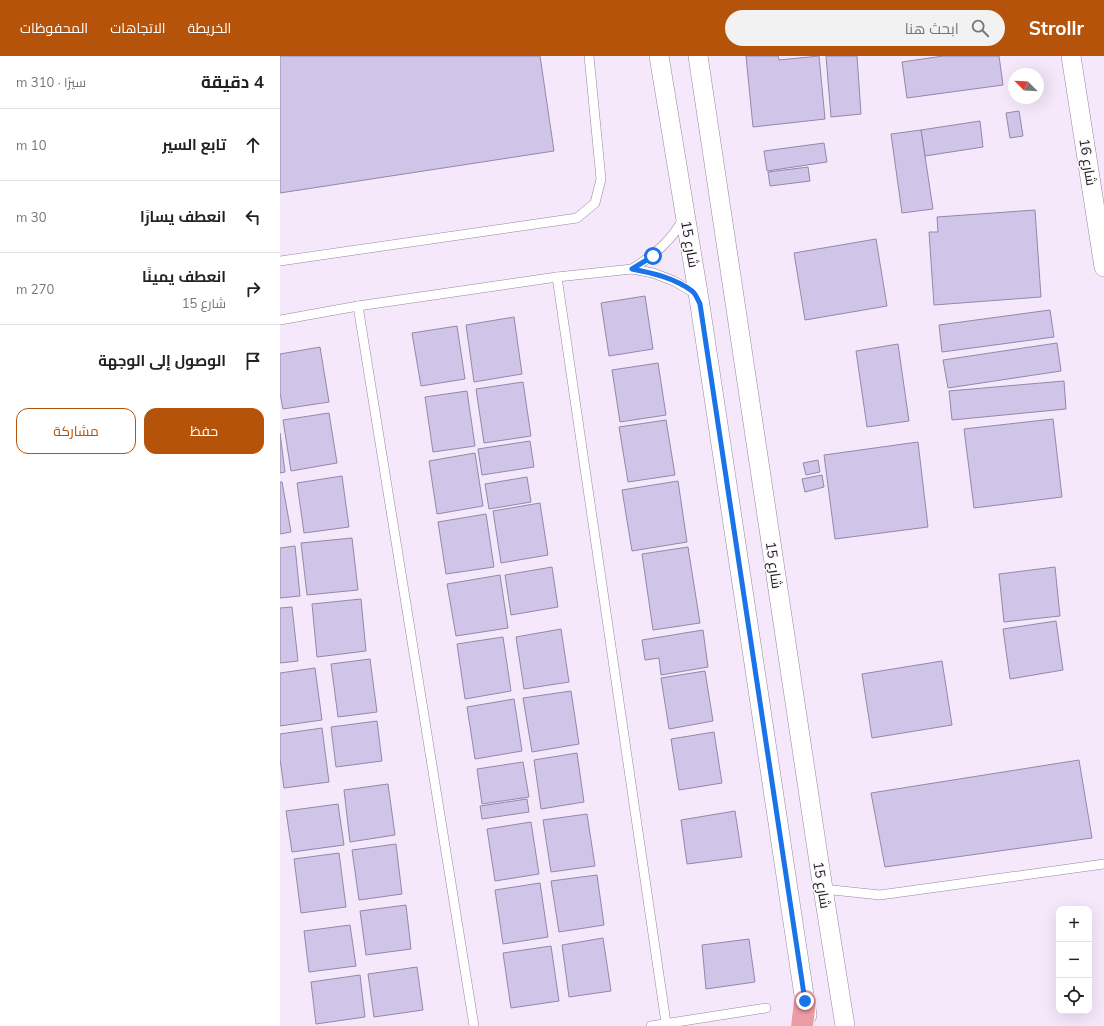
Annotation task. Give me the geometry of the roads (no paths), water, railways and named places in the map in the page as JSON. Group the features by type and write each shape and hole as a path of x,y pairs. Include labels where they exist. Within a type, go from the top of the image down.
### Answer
{"main road":[{"path":"802,1026 805,1001"}],"street":[{"name":"شارع 15","path":"659,56 700,304 808,1026"},
{"name":"شارع 15","path":"698,56 822,889 845,1026"},
{"name":"شارع 16","path":"1071,56 1104,267"}],"lane":[{"path":"280,261 577,218 595,203 601,179 589,56"},
{"path":"632,269 653,256 670,238 684,218 659,56"},
{"path":"280,320 358,306 557,277 632,269 653,273 674,281 693,292 700,304"},
{"path":"557,277 666,1023"},
{"path":"358,306 474,1026"},
{"path":"822,889 880,895 1104,864"},
{"path":"651,1026 766,1008"}]}
